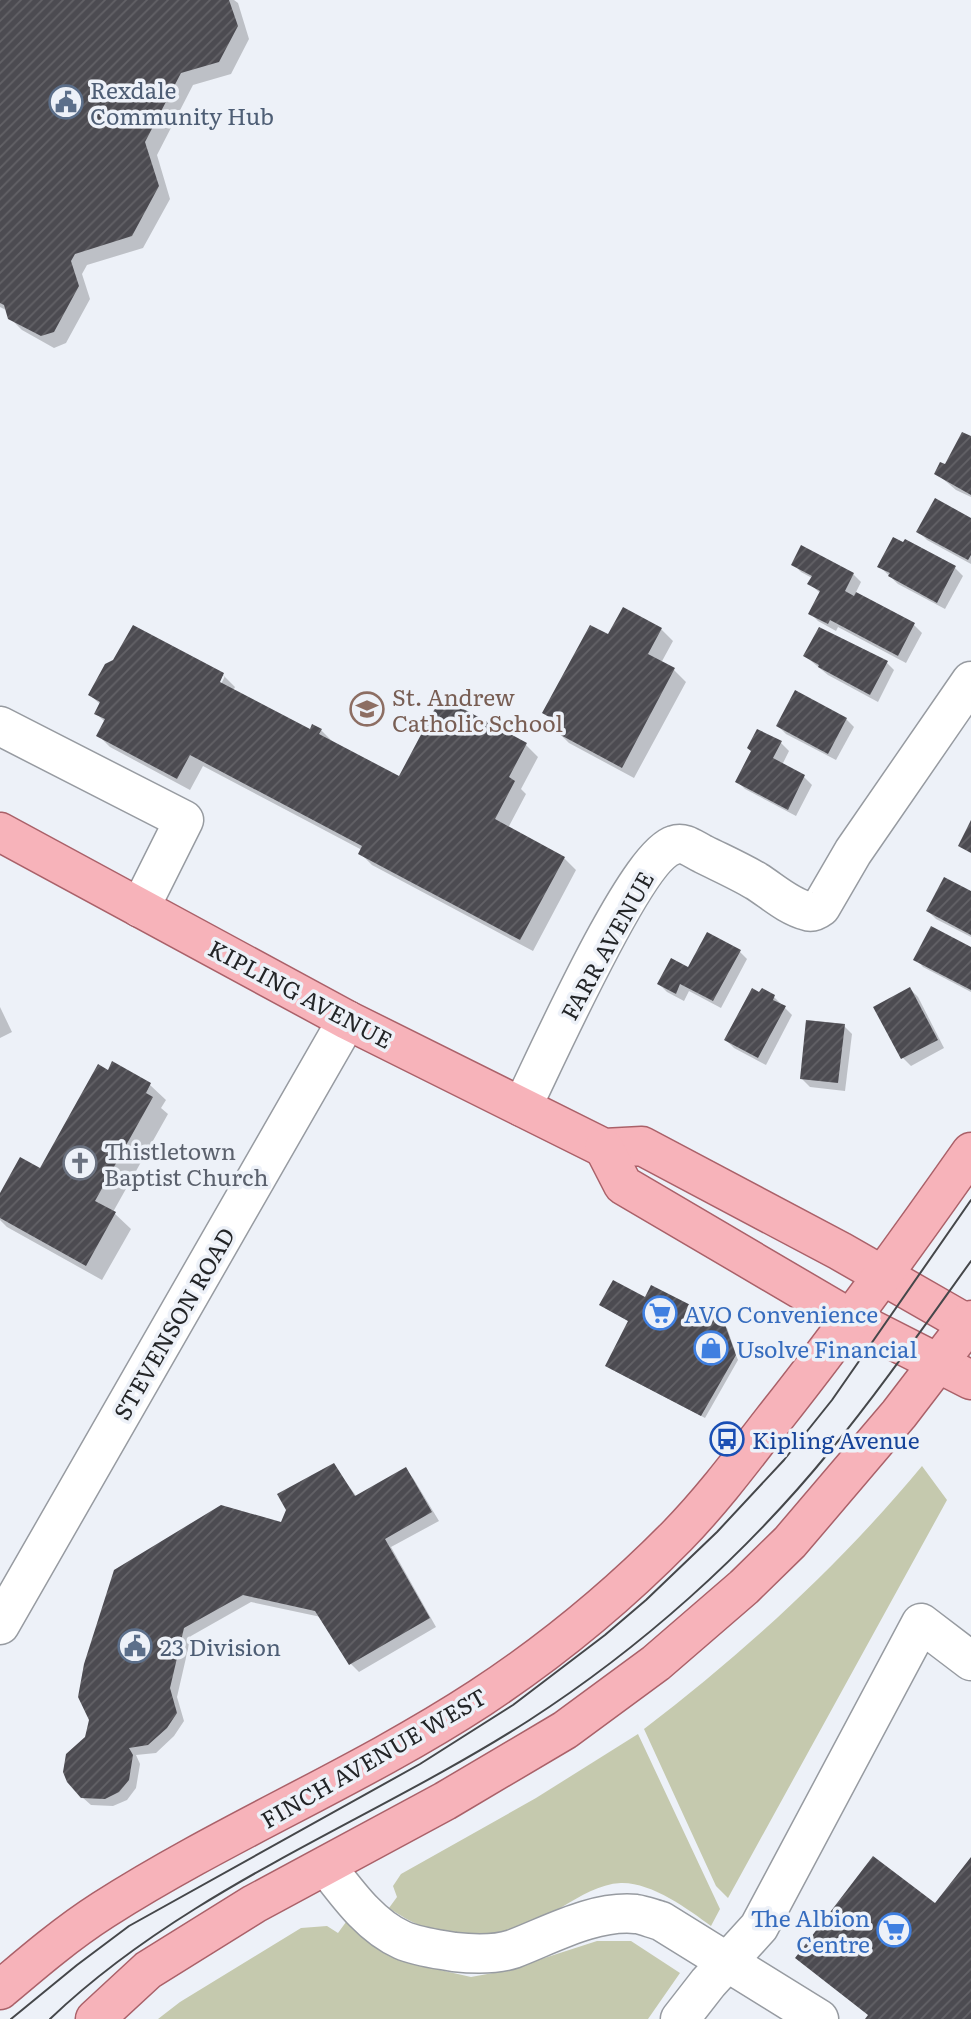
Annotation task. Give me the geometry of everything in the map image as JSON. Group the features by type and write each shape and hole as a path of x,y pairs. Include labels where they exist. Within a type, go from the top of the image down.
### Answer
{"main road":[{"name":"KIPLING AVENUE","path":"0,832 346,1020 604,1148 642,1146 970,1323"},
{"path":"604,1148 623,1185 851,1319 971,1380"},
{"name":"FINCH AVENUE WEST","path":"0,1990 102,1910 192,1858 386,1754 481,1697 559,1640 631,1580 678,1535 723,1484 851,1319 971,1152"},
{"path":"94,2019 148,1970 254,1904 445,1801 565,1730 656,1663 744,1587 790,1542 899,1414 970,1323"}],"street":[{"name":"FARR AVENUE","path":"522,1107 629,895 657,856 673,845 685,845 729,866 775,895 808,911 815,911 821,907 853,852 971,681"},
{"path":"0,726 184,820 140,908"},
{"name":"STEVENSON ROAD","path":"0,1625 346,1020"},
{"path":"680,2019 708,1983 759,1927 921,1623 971,1661"},
{"path":"326,1866 377,1924 401,1940 431,1948 480,1954 509,1950 568,1925 601,1917 635,1914 662,1921 819,2019"}],"green space":[{"path":"922,1466 947,1500 728,1898 716,1886 644,1729 719,1669 791,1605 859,1538"},
{"path":"638,1734 720,1909 711,1926 657,1892 621,1883 590,1891 517,1928 475,1937 434,1931 389,1908 397,1897 393,1886 401,1874 536,1798"},
{"path":"346,1922 372,1942 427,1967 471,1977 504,1971 597,1941 631,1941 680,1973 648,2019 158,2019 180,2002 301,1928 327,1926 338,1933"}],"building":[{"path":"0,0 229,0 238,26 219,62 181,73 145,142 159,186 132,236 75,254 71,261 79,286 54,332 41,336 8,319 4,305 0,303"},
{"path":"962,432 971,436 971,495 934,474 940,462 945,464"},
{"path":"935,498 971,518 971,555 968,560 916,532"},
{"path":"893,537 903,542 905,539 956,566 937,603 877,567"},
{"path":"801,545 854,573 845,591 854,596 856,592 915,623 898,656 830,620 828,624 808,614 820,591 807,584 812,576 791,565"},
{"path":"623,607 662,628 648,654 675,668 622,768 555,732 560,723 542,713 590,625 608,634"},
{"path":"133,625 224,673 220,682 310,729 312,724 322,729 319,734 399,776 441,697 527,743 509,777 515,781 495,819 565,857 520,940 358,854 362,846 190,755 177,779 96,736 105,719 94,714 100,702 88,695 105,664 113,660"},
{"path":"819,627 888,661 870,695 803,656"},
{"path":"795,690 847,718 828,754 776,726"},
{"path":"757,729 782,741 773,758 805,775 788,810 735,782 751,751 747,748"},
{"path":"971,820 971,853 958,846"},
{"path":"944,877 971,891 971,935 926,911"},
{"path":"931,926 971,947 971,990 913,960"},
{"path":"707,932 741,950 713,1001 680,984 676,994 657,984 671,958 688,967"},
{"path":"910,987 938,1040 901,1059 873,1007"},
{"path":"752,988 759,992 762,988 775,995 773,1000 786,1006 758,1058 724,1040"},
{"path":"806,1020 845,1024 838,1083 800,1079"},
{"name":"Thistletown Baptist Church","path":"112,1061 151,1083 146,1093 153,1097 95,1201 116,1212 86,1266 0,1218 0,1193 20,1157 40,1168 98,1064 108,1070"},
{"path":"613,1280 645,1297 651,1285 724,1322 736,1355 701,1416 605,1366 628,1321 599,1305"},
{"name":"23 Division","path":"334,1463 355,1496 406,1467 432,1512 385,1539 430,1618 349,1665 315,1611 243,1595 184,1628 170,1688 177,1713 167,1728 148,1745 129,1748 133,1755 129,1780 119,1792 105,1799 81,1798 67,1782 63,1772 66,1754 85,1737 89,1720 78,1697 84,1664 114,1570 221,1505 281,1522 286,1510 277,1494"},
{"name":"The Albion Centre","path":"873,1856 935,1903 971,1857 971,2019 865,2019 868,2015 795,1958"}],"tram line":[{"path":"11,2019 129,1926 420,1764 513,1705 605,1635 717,1532 784,1460 832,1400 971,1200"},
{"path":"50,2019 103,1973 160,1931 281,1859 406,1792 528,1721 570,1693 651,1631 690,1598 763,1527 830,1451 867,1405 971,1261"}],"place":[{"name":"Rexdale Community Hub","path":"66,102"},
{"name":"St. Andrew Catholic School","path":"367,709"},
{"name":"Thistletown Baptist Church","path":"80,1163"},
{"name":"AVO Convenience","path":"660,1313"},
{"name":"Usolve Financial","path":"711,1348"},
{"name":"Kipling Avenue","path":"727,1439"},
{"name":"23 Division","path":"135,1646"},
{"name":"The Albion Centre","path":"894,1930"}]}
